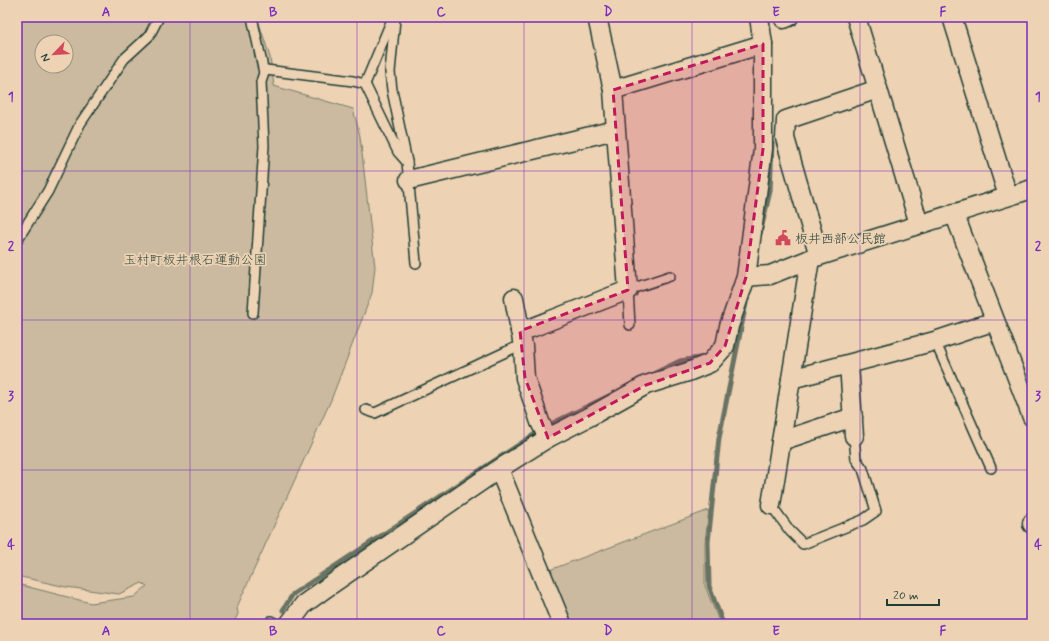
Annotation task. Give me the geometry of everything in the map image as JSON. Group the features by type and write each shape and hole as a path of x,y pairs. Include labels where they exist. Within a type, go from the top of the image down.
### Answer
{"street":[{"path":"521,338 531,328 628,290 613,90 597,17"},
{"path":"289,624 304,604 499,469 548,438 646,386 710,363 725,346 729,326 746,277 763,149 763,44 759,17"},
{"path":"856,17 919,224"},
{"path":"952,17 1008,196"},
{"path":"613,90 763,44"},
{"path":"771,505 791,379 815,257 785,138 786,120 878,89"},
{"path":"409,180 615,130"},
{"path":"746,277 770,275 815,257 1032,189"},
{"path":"954,213 1032,417"},
{"path":"514,298 521,338 525,378 540,422 548,438"},
{"path":"791,379 935,341 995,321"},
{"path":"849,364 854,436"},
{"path":"781,441 853,417"},
{"path":"499,469 562,624"}],"lane":[{"path":"17,240 48,191 80,124 124,59 149,36 159,17"},
{"path":"252,17 264,73 261,82 264,146 253,313"},
{"path":"394,17 366,84 398,152 407,162"},
{"path":"394,17 390,72 392,90 407,162 416,263"},
{"path":"264,73 266,70 354,81 366,84"},
{"path":"630,325 628,290 670,276"},
{"path":"366,410 375,413 514,348 521,338"},
{"path":"935,341 991,468"},
{"path":"771,505 790,531 803,544 863,520 876,511 863,469 856,459 854,436"}],"highlighted area":[{"path":"763,44 763,149 746,277 725,346 710,363 646,385 548,438 525,378 520,331 628,290 613,90"}],"green space":[{"name":"玉村町板井根石運動公園","path":"17,17 257,17 270,57 274,86 353,109 360,136 375,267 372,293 331,400 237,607 238,614 233,624 17,624 17,584 91,603 134,597 147,586 142,583 119,594 66,587 17,576"},
{"path":"709,510 705,542 705,586 720,624 569,624 547,571"}],"waterway":[{"path":"760,234 770,191 772,143"},
{"path":"723,624 709,586 708,542 719,438 746,303"},
{"path":"649,376 680,361 705,357"},
{"path":"549,425 615,393"},
{"path":"283,610 293,594 538,432"}],"place":[{"name":"板井西部公民館","path":"783,238"}]}
